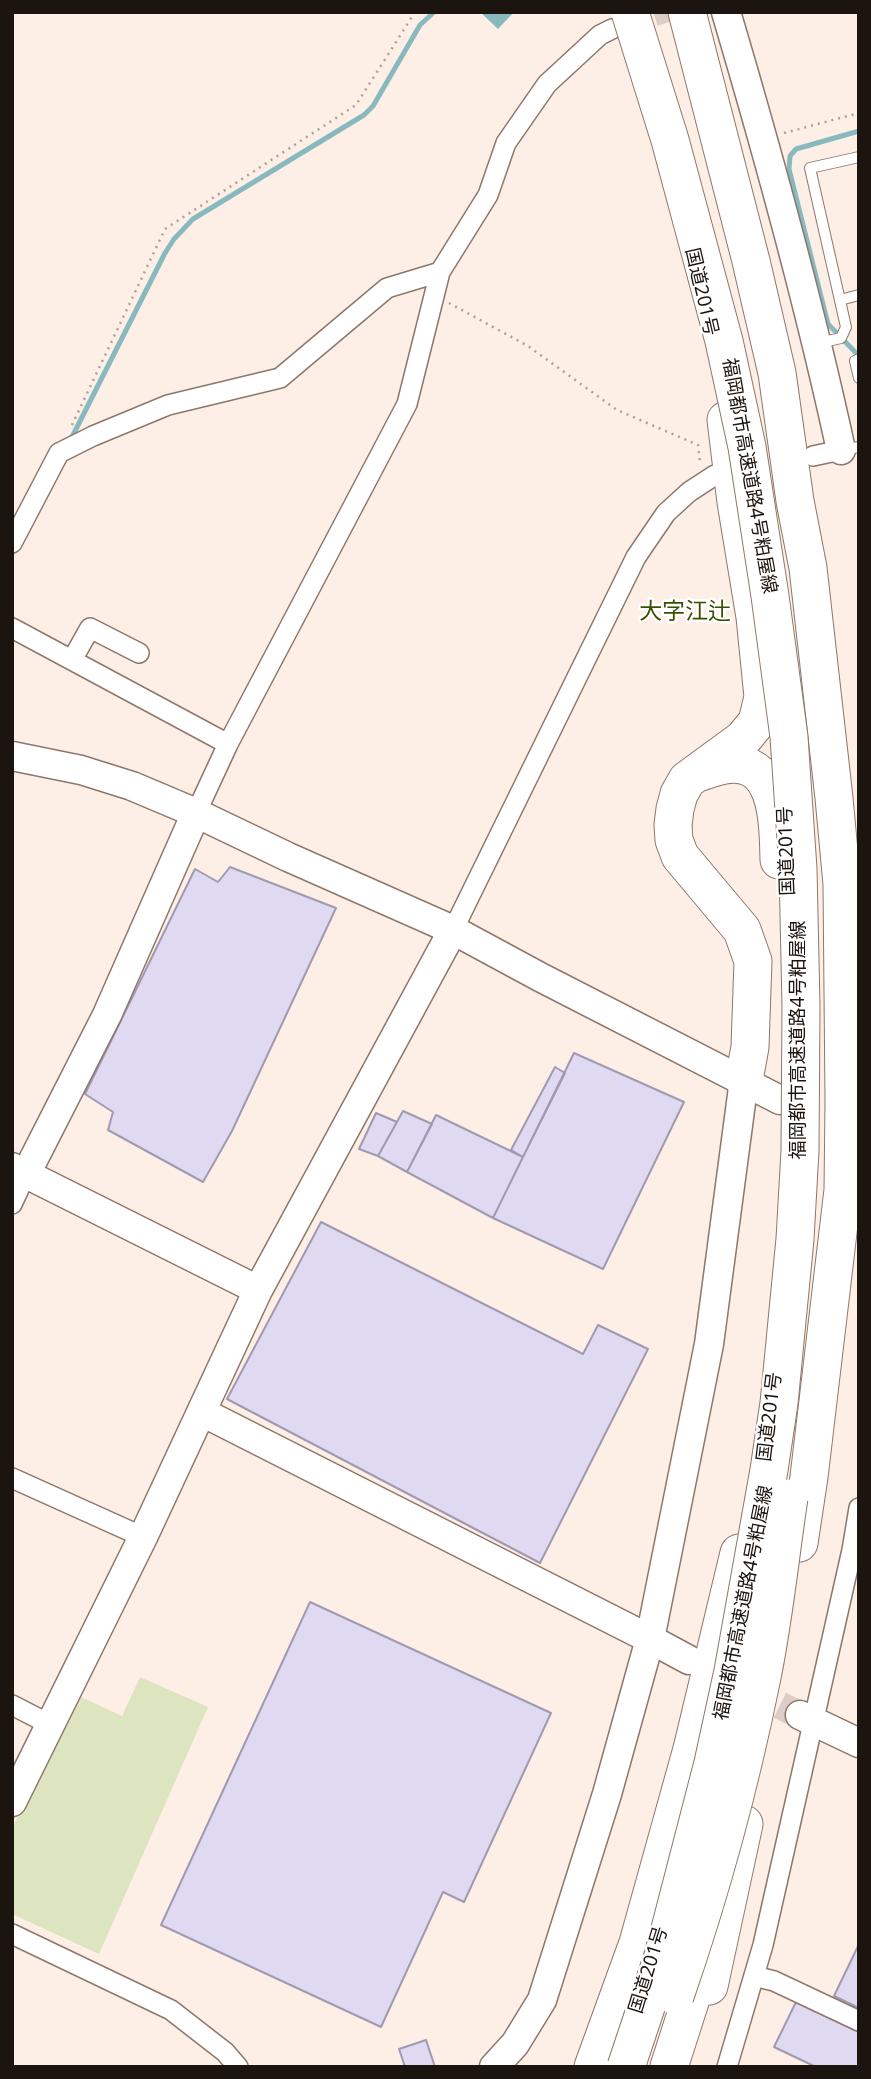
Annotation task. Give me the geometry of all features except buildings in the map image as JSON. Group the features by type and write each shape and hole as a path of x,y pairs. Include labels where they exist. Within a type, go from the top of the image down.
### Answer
{"highway":[{"name":"福岡都市高速道路4号粕屋線","path":"650,2067 687,1963 718,1862 763,1675 810,1331 817,1242 823,1092 822,908 811,740 793,585 743,332 711,209 653,12"},
{"path":"687,12 777,373 795,501 808,568 828,645 844,772 850,790 859,801"},
{"name":"福岡都市高速道路4号粕屋線","path":"622,18 670,140 724,341 747,447 789,737 799,869 802,1006 800,1151 795,1239 779,1403 769,1470 733,1671 713,1763 663,1956 626,2067"},
{"name":"国道201号","path":"617,2067 647,1987 709,1754 756,1524 779,1348 793,1166 786,1091 789,847 766,595 719,370 668,153 622,18"},
{"path":"719,370 736,502 755,617 763,697 757,722 743,739 687,780 675,809 674,840 680,856 742,930 754,961 750,1047 744,1080"},
{"path":"683,2067 705,2002 783,1647 807,1490 843,1190 850,872 833,784 808,568"},
{"path":"697,773 725,764 751,768 763,776 775,804 779,837 786,1091"},
{"path":"593,2067 638,1943 692,1749 744,1530 756,1524"},
{"path":"669,2067 698,1982 753,1782"}],"street":[{"path":"726,12 850,448 813,456"},
{"path":"12,1204 19,1171 107,1015 228,744 407,404 440,272 488,195 506,143 547,84 622,18"},
{"path":"12,543 59,453 168,405 280,378 387,288 440,272"},
{"path":"14,1793 51,1725 143,1537 258,1290 453,930 636,557 666,513 709,479"},
{"path":"12,628 228,744"},
{"path":"72,660 90,628 139,653"},
{"path":"12,757 81,771 132,786 196,813 453,930 744,1080 786,1091"},
{"path":"494,2067 515,2044 542,2000 603,1808 650,1639 709,1344 744,1080"},
{"path":"19,1171 258,1290"},
{"path":"202,1412 689,1660"},
{"path":"12,1478 143,1537"},
{"path":"727,2067 764,1945 807,1718 852,1550 859,1508"},
{"path":"12,1705 51,1725"},
{"path":"807,1718 859,1743"},
{"path":"12,1934 171,2010 225,2052 238,2067"},
{"path":"754,1976 774,1981 859,2021"}],"lane":[{"path":"818,343 841,338 846,327 810,168 859,157"},
{"path":"840,300 859,295"},
{"path":"859,359 855,361 859,379"}],"path":[{"path":"59,453 165,229 355,105 415,12"},
{"path":"764,138 859,113"},
{"path":"434,295 527,346 617,410 698,445 709,479"}],"green space":[{"path":"140,1677 208,1707 99,1954 12,1914 12,1828 81,1697 122,1716"}],"water":[{"path":"480,12 514,12 498,29"}],"waterway":[{"path":"70,441 174,239 193,219 364,115 373,106 420,25 434,12"},
{"path":"859,131 796,149 790,156 789,169 828,324 859,356"}],"tunnel":[{"path":"627,25 670,12"},
{"path":"742,1687 800,1715"}],"district":[{"name":"大字江辻","path":"685,612"}]}
